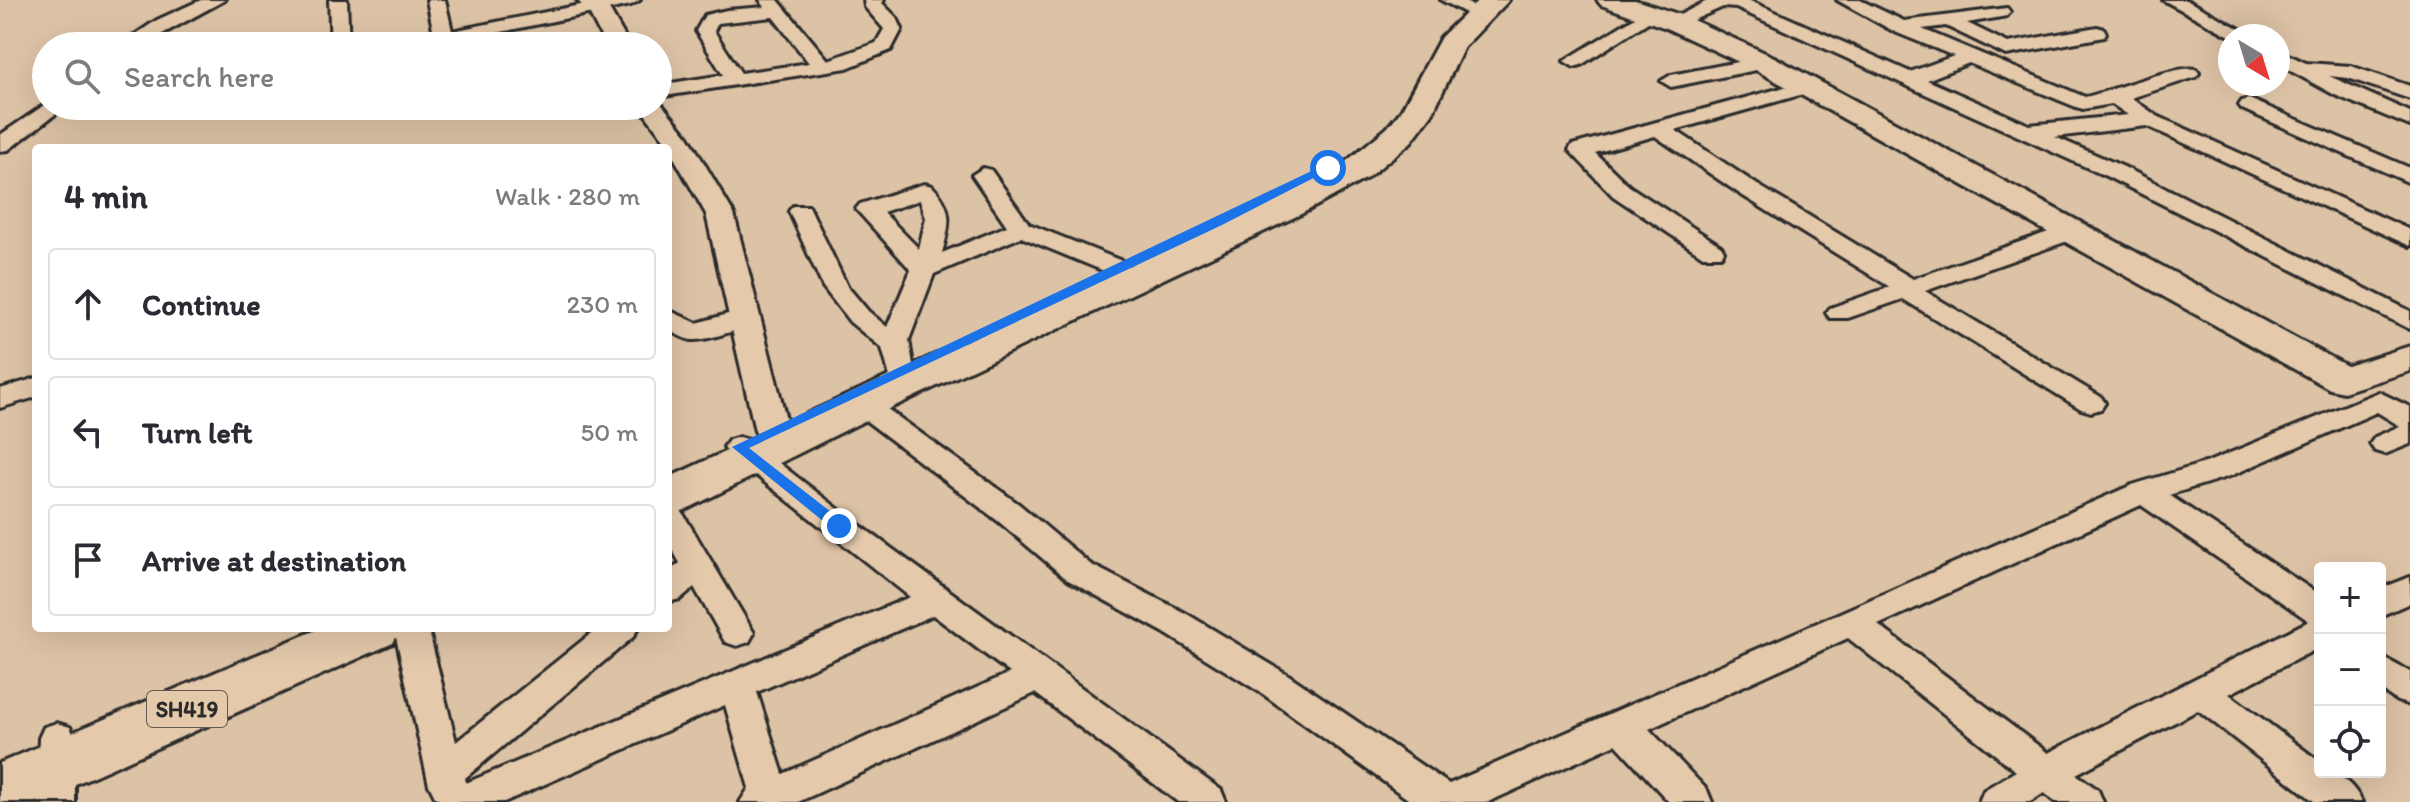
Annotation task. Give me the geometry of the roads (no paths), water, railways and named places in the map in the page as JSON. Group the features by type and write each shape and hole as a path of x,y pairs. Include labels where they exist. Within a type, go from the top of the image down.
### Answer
{"main road":[{"path":"1610,0 1662,17 1764,63 2344,380 2410,358"},
{"path":"672,496 898,358 1118,268 1232,216 1353,152 1396,110 1436,36 1472,2"},
{"path":"672,476 862,404 1288,206 1355,171 1399,135 1416,114 1472,2"},
{"name":"SH419","path":"0,763 57,769 305,632"},
{"name":"SH419","path":"0,790 57,769 365,632"}],"street":[{"path":"151,32 216,0"},
{"path":"338,0 339,32"},
{"path":"436,0 443,32"},
{"path":"470,32 593,4 631,0"},
{"path":"672,89 823,67 867,55 884,46 893,29 891,22 871,3 875,0"},
{"path":"1846,0 1971,57 2083,103 2115,97 2189,73"},
{"path":"2172,0 2220,24"},
{"path":"1574,61 1662,17 1721,1 1734,1 2027,130 2179,203 2410,321"},
{"path":"593,4 610,32"},
{"path":"735,79 705,31 706,27 717,16 774,6 823,67"},
{"path":"1902,27 2001,12"},
{"path":"1948,20 2006,49 2097,33"},
{"path":"1910,79 1971,57"},
{"path":"2290,62 2351,72 2410,93"},
{"path":"1671,81 1764,63"},
{"path":"2290,63 2342,91 2410,120"},
{"path":"1712,251 1621,191 1580,150 1807,87"},
{"path":"2115,97 2150,120 2410,239"},
{"path":"2249,105 2410,176"},
{"path":"0,145 36,120"},
{"path":"662,120 675,136 720,214 745,317 755,445 937,599 1207,802"},
{"path":"2027,130 2049,131 2116,120 2150,120"},
{"path":"1656,127 1748,189 2091,403"},
{"path":"983,175 1021,229 1118,268"},
{"path":"801,211 835,291 898,358"},
{"path":"898,358 924,269 1021,229"},
{"path":"1839,313 2071,232"},
{"path":"672,320 693,332 745,317"},
{"path":"2344,380 2410,420"},
{"path":"0,399 32,388"},
{"path":"862,404 1009,513 1079,572 1175,623 1275,684 1438,799 1451,801 2143,492 2219,469 2379,401"},
{"path":"2143,492 2314,608"},
{"path":"672,521 737,633"},
{"path":"672,587 699,565"},
{"path":"2386,600 2410,589"},
{"path":"453,792 737,685 937,599"},
{"path":"1852,623 2084,802"},
{"path":"412,632 453,792"},
{"path":"453,792 617,632"},
{"path":"1998,802 2045,772 2314,634"},
{"path":"2386,674 2410,691"},
{"path":"737,685 765,799 1040,675"},
{"path":"2201,692 2343,802"},
{"path":"1623,726 1693,802"}]}
